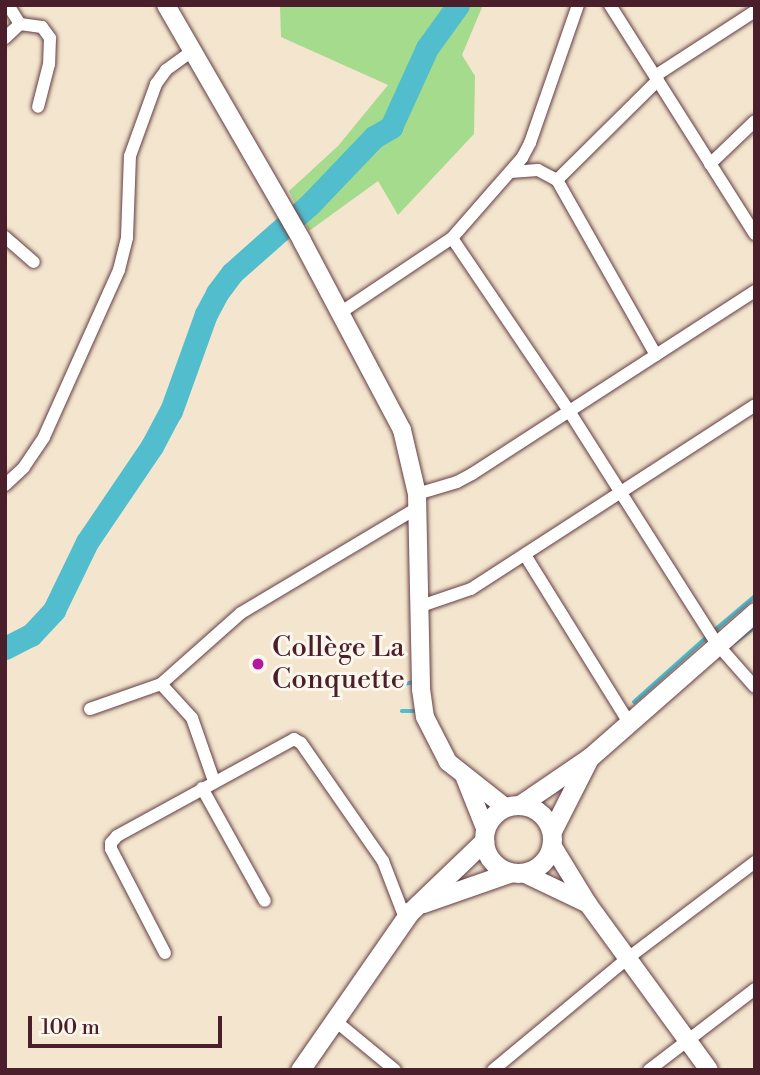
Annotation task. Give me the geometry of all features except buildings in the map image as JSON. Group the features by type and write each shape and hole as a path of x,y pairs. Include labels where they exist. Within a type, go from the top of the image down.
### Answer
{"main road":[{"path":"166,5 302,241 402,430 417,501 421,689 425,718 440,751 465,778 513,806 534,808 545,818 552,838 588,904 709,1070"},
{"path":"300,1070 405,918 423,903 484,835 492,815 513,806 590,757 755,612"},
{"path":"423,903 536,869 547,859 552,838 590,757"},
{"path":"465,778 488,855 497,866 588,904"}],"street":[{"path":"8,5 20,24 42,27 50,38 49,64 38,107"},
{"path":"340,313 452,238 522,158 540,120 578,5"},
{"path":"610,5 755,234"},
{"path":"557,180 657,78 749,10"},
{"path":"5,38 20,24"},
{"path":"5,485 24,467 44,437 119,270 127,237 130,156 156,84 166,70 194,50"},
{"path":"710,164 755,121"},
{"path":"510,172 538,170 557,180 656,355"},
{"path":"5,237 34,262"},
{"path":"452,238 569,411 619,495 717,644 755,687"},
{"path":"90,709 161,684 241,613 417,501 465,478 755,291"},
{"path":"421,606 471,589 755,405"},
{"path":"525,555 629,723"},
{"path":"161,684 192,718 215,781"},
{"path":"165,953 111,849 111,843 117,836 287,740 294,739 301,743 383,861 405,918"},
{"path":"202,788 265,901"},
{"path":"494,1070 628,958 755,862"},
{"path":"649,1070 755,989"},
{"path":"333,1019 381,1065 395,1070"}],"green space":[{"path":"280,5 483,5 462,55 475,76 474,134 398,215 378,181 309,231 289,191 338,146 388,85 281,37"}],"waterway":[{"path":"5,648 31,635 54,610 87,542 152,446 171,411 206,314 217,293 232,273 310,204 374,137 391,127 427,48 458,5"},
{"path":"716,629 755,596"},
{"path":"734,643 755,627"},
{"path":"634,702 708,636"},
{"path":"403,684 415,682"},
{"path":"402,711 418,711"}],"place":[{"name":"Collège La Conquette","path":"258,664"}]}
